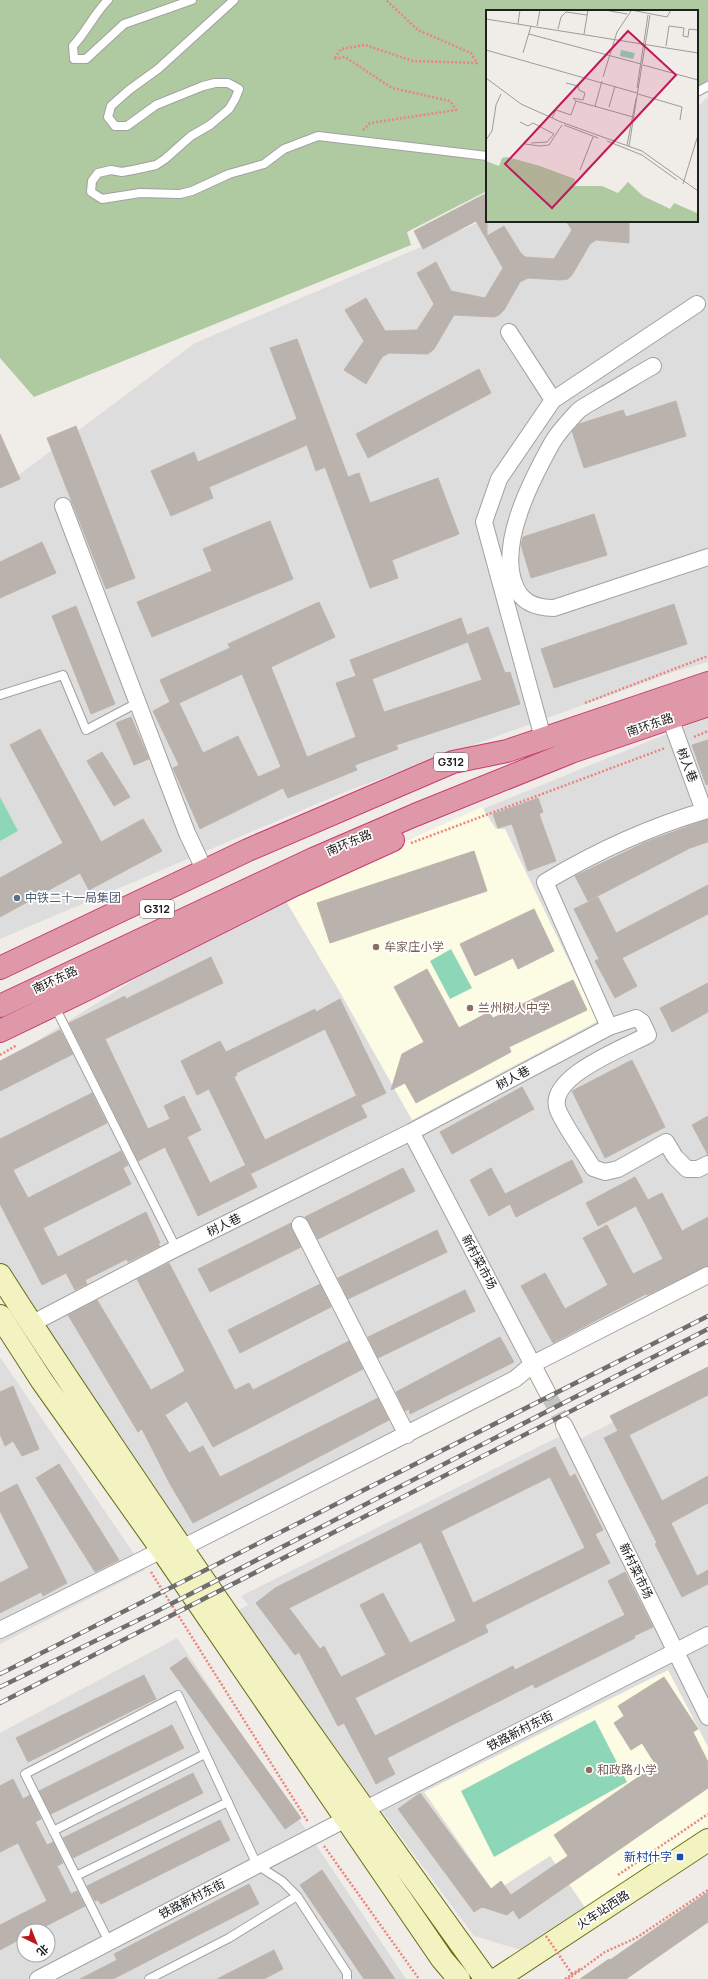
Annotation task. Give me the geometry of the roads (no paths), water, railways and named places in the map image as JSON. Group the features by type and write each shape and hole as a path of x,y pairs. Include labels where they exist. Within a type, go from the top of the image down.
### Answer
{"highway":[{"name":"南环东路","path":"0,983 315,836 507,751 708,683"},
{"name":"南环东路","path":"0,1006 313,859 415,815 571,752 708,705"},
{"name":"南环东路","path":"0,968 322,817 453,762 507,751"},
{"path":"0,1031 294,885 438,819 503,780"}],"street":[{"path":"543,738 507,582 484,522 499,479 553,400 697,304"},
{"path":"510,332 553,400"},
{"path":"507,582 512,539 529,489 553,441 578,410 653,366"},
{"path":"63,506 187,833 205,871"},
{"path":"507,582 524,599 533,605 543,608 554,608 708,557"},
{"name":"树人巷","path":"31,1324 176,1248 411,1132 609,1027 545,882 588,856 630,837 667,822 704,811 670,718"},
{"path":"609,1027 636,1018 642,1022 648,1035 578,1071 567,1081 558,1097 558,1109 593,1168 605,1172 618,1169 666,1142 675,1157 687,1169 698,1169 708,1164"},
{"name":"新村菜市场","path":"411,1132 547,1392"},
{"path":"300,1225 407,1435"},
{"path":"0,1275 31,1324 162,1552"},
{"path":"0,1630 407,1435 515,1379 533,1364 708,1275"},
{"path":"0,1316 42,1381 162,1552 355,1814 486,1979"},
{"name":"新村菜市场","path":"564,1424 708,1717"},
{"name":"铁路新村东街","path":"38,1979 355,1814 708,1635"},
{"path":"355,1814 442,1959 459,1979"},
{"name":"火车站西路","path":"497,1979 708,1840"},
{"name":"火车站西路","path":"525,1979 708,1858"}],"lane":[{"path":"108,0 98,10 87,30 73,46 74,58 86,59 124,24 192,0"},
{"path":"234,0 158,69 129,90 112,106 108,117 115,126 127,126 168,100 215,83 228,83 239,89 235,99 228,109 210,125 191,136 156,165 122,172 111,170 98,173 92,181 91,192 102,199 140,193 180,194 192,191 229,174 264,164 284,149 318,136 486,156"},
{"path":"698,91 708,86"},
{"path":"0,695 63,675 86,730 137,704"},
{"path":"54,1004 176,1248"},
{"path":"109,1942 25,1774 178,1695 257,1865 282,1881 298,1896 347,1973 347,1979"},
{"path":"53,1831 205,1754"},
{"path":"76,1876 228,1802"},
{"path":"148,1979 229,1938 298,1896"}],"tunnel":[{"path":"547,1392 564,1425"}],"railway":[{"path":"0,1674 708,1316"},
{"path":"0,1687 159,1610 708,1329"},
{"path":"0,1703 708,1341"}],"place":[{"name":"中铁二十一局集团","path":"17,898"},
{"name":"牟家庄小学","path":"376,947"},
{"name":"兰州树人中学","path":"470,1008"},
{"name":"和政路小学","path":"589,1770"},
{"name":"新村什字","path":"680,1857"}]}
